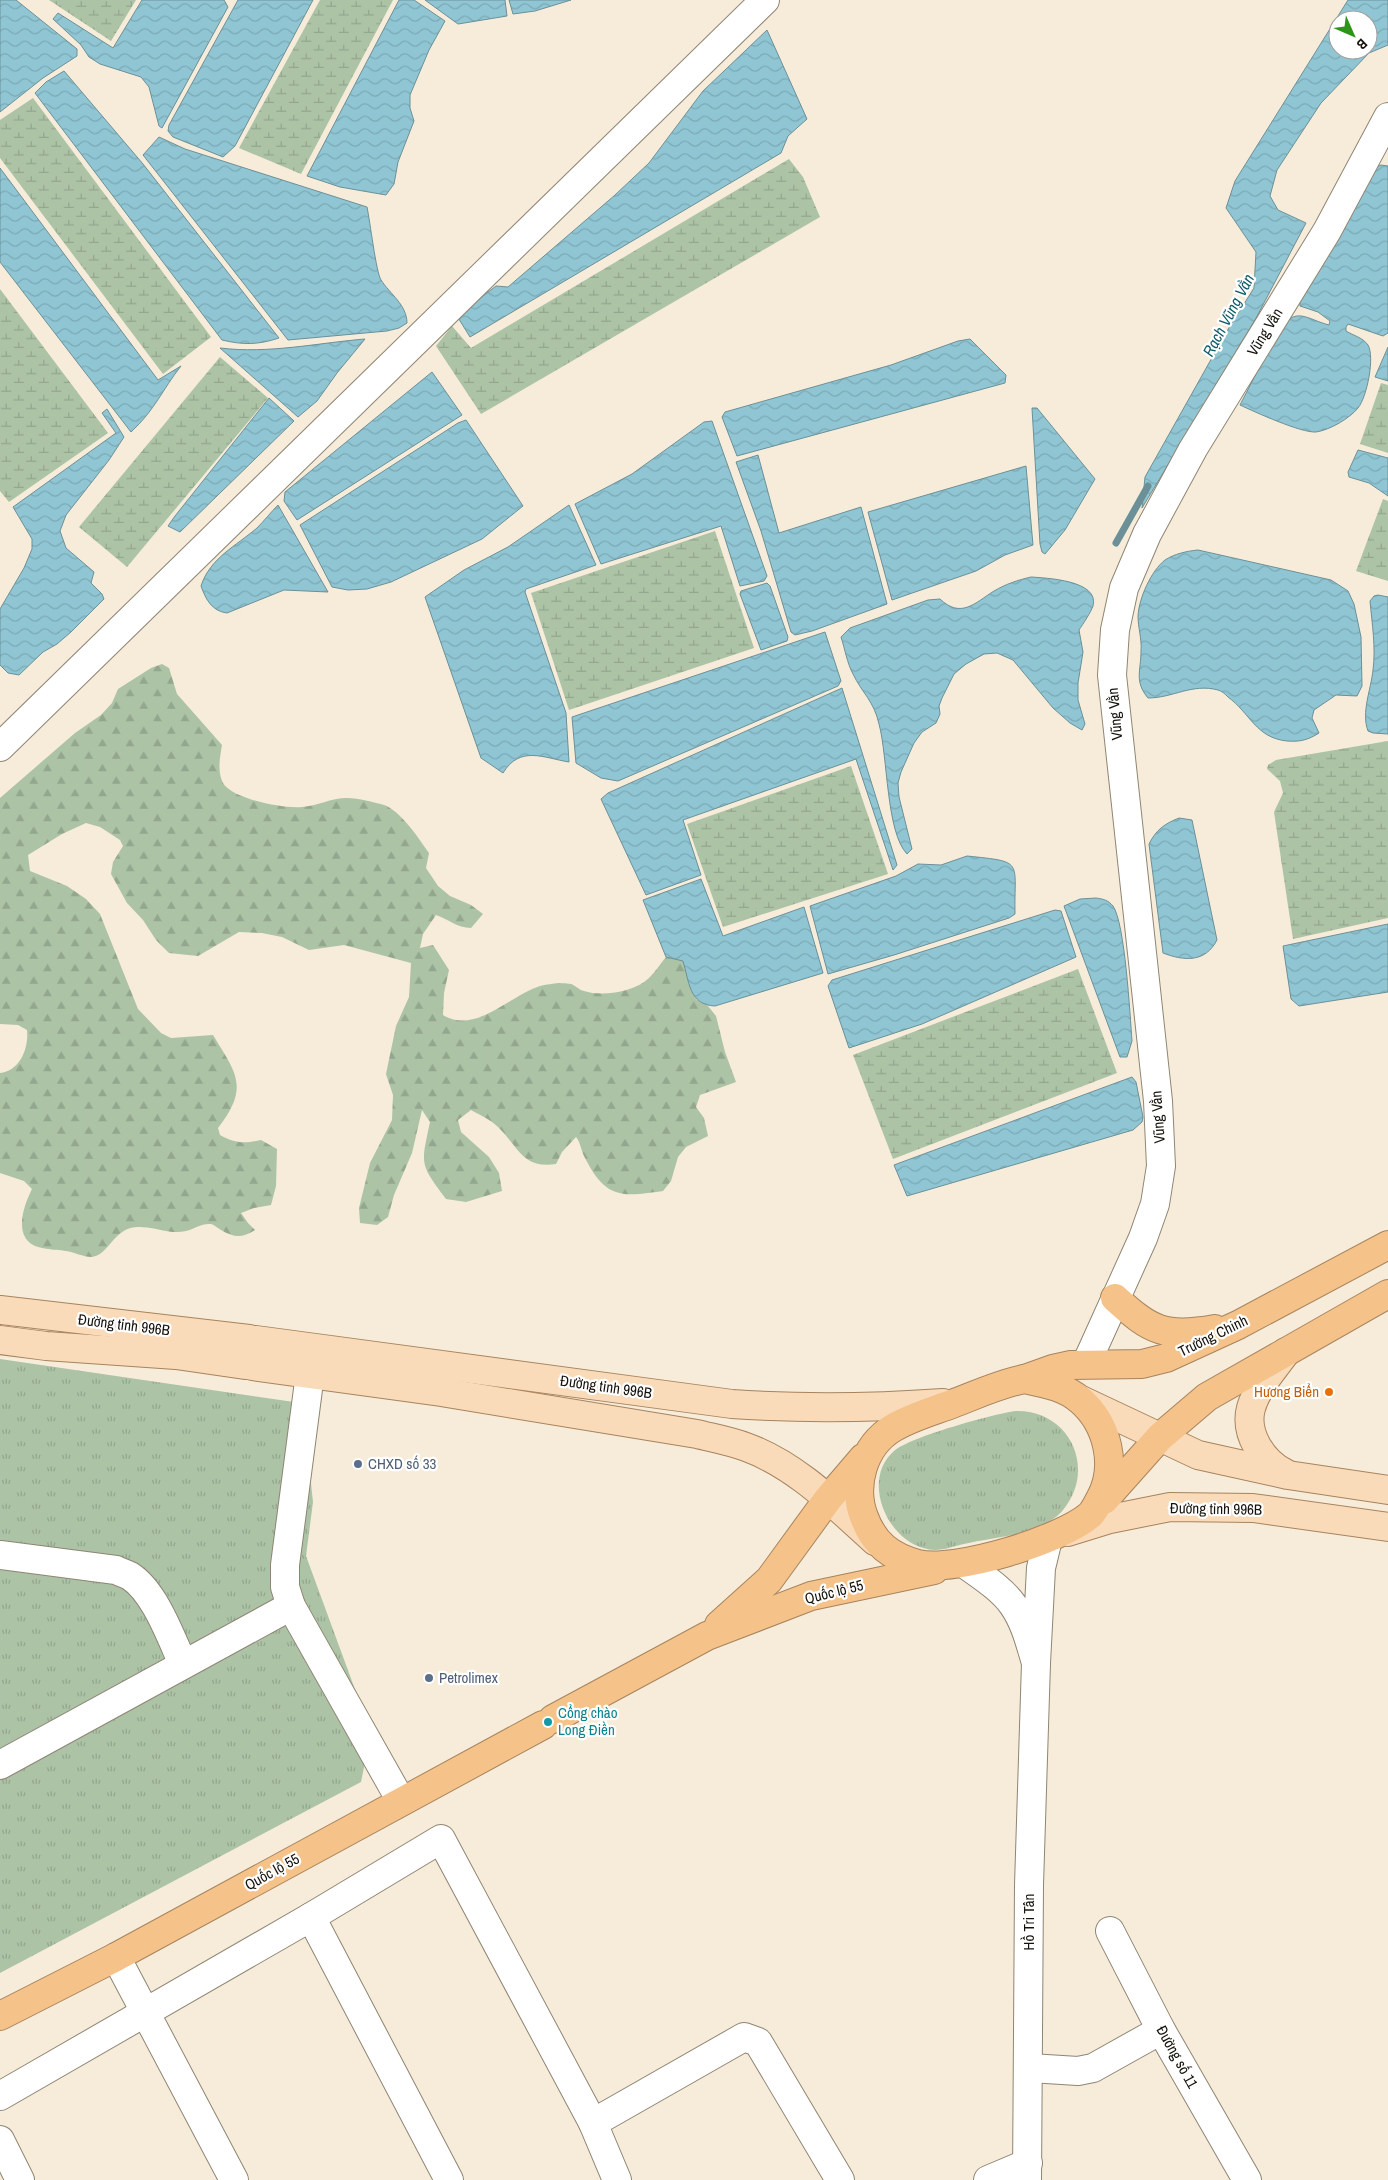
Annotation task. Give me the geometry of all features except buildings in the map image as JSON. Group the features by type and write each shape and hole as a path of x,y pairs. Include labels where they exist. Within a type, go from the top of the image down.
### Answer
{"highway":[{"name":"Trường Chinh","path":"876,1443 892,1428 1007,1383 1053,1369 1086,1364 1142,1364 1166,1358 1238,1325 1388,1245"},
{"path":"876,1443 864,1462 858,1484 860,1506 875,1541 903,1560 910,1562 926,1566 965,1564 1048,1539 1073,1527 1091,1514 1160,1437 1207,1397 1388,1294"},
{"path":"1115,1298 1148,1325 1167,1332 1190,1333 1238,1325"},
{"path":"1024,1379 1057,1386 1080,1399 1097,1419 1107,1443 1109,1468 1104,1492 1091,1514"},
{"name":"Quốc lộ 55","path":"707,1636 769,1580 828,1499 876,1443"},
{"name":"Quốc lộ 55","path":"0,2016 116,1957 707,1636 811,1596 965,1564"}],"main road":[{"name":"Đường tỉnh 996B","path":"0,1310 250,1352 732,1404 814,1408 884,1407 957,1402"},
{"name":"Đường tỉnh 996B","path":"0,1340 46,1346 176,1356 250,1352 310,1374 441,1392 724,1440 762,1454 802,1478 875,1541"},
{"path":"1286,1352 1261,1386 1251,1409 1251,1429 1255,1444 1263,1456 1275,1468 1288,1475"},
{"path":"1080,1399 1198,1455 1288,1475 1388,1490"},
{"name":"Đường tỉnh 996B","path":"1048,1539 1110,1519 1170,1507 1253,1508 1388,1527"}],"street":[{"path":"0,747 765,0"},
{"name":"Vũng Vằn","path":"1086,1364 1153,1211 1159,1186 1161,1166 1158,1101 1112,674 1112,654 1120,606 1129,573 1165,498 1327,231 1388,118"},
{"path":"310,1374 285,1565 285,1587 291,1606 401,1802"},
{"name":"Hồ Tri Tân","path":"1027,2171 1030,2068 1029,1885 1036,1663 1041,1568 1048,1539"},
{"path":"0,1555 116,1570 131,1577 146,1591 162,1618 183,1664"},
{"path":"965,1564 992,1584 1013,1604 1025,1626 1036,1663"},
{"path":"0,1766 291,1606"},
{"path":"0,2096 310,1918 441,1839 593,2123 616,2180"},
{"path":"310,1918 449,2180"},
{"name":"Đường số 11","path":"1110,1931 1161,2030 1247,2180"},
{"path":"116,1957 234,2180"},
{"path":"1030,2068 1078,2071 1093,2068 1161,2030"},
{"path":"593,2123 744,2037 758,2042 840,2180"},
{"path":"0,2140 20,2180"},
{"path":"988,2180 1027,2171"}],"green space":[{"path":"49,0 136,0 111,41"},
{"path":"320,0 393,0 301,174 239,148"},
{"path":"33,98 211,337 163,374 0,158 0,120"},
{"path":"789,159 803,177 820,217 481,414 436,346 452,326 471,348"},
{"path":"0,289 108,433 9,502 0,491"},
{"path":"220,357 268,398 127,567 79,527"},
{"path":"1381,383 1388,385 1388,453 1360,444"},
{"path":"1383,499 1388,501 1388,581 1356,571"},
{"path":"715,531 754,648 569,710 531,593"},
{"path":"162,664 169,668 177,694 222,745 220,774 223,783 228,789 247,798 271,805 308,806 347,798 361,799 384,805 403,819 429,853 426,868 438,886 450,896 471,905 483,914 471,928 457,925 436,915 423,934 420,948 433,945 449,970 444,993 443,1015 455,1020 480,1017 528,991 551,984 571,984 591,993 627,990 643,983 666,957 683,961 696,999 708,1006 716,1016 725,1052 736,1082 700,1095 696,1107 704,1118 708,1136 686,1147 678,1157 671,1181 663,1191 625,1194 608,1188 593,1171 576,1137 562,1152 556,1164 545,1165 528,1160 495,1124 471,1110 458,1120 461,1132 489,1157 499,1173 502,1191 466,1202 446,1199 431,1178 424,1163 430,1122 422,1110 412,1153 394,1195 388,1217 377,1225 360,1223 359,1208 370,1163 392,1120 393,1095 386,1074 396,1026 409,997 411,963 344,945 309,950 282,937 262,933 239,932 198,956 169,953 156,940 143,920 127,903 111,874 113,862 123,846 120,840 100,827 86,823 62,834 28,855 30,871 67,886 86,899 100,914 138,1009 161,1033 171,1038 213,1035 233,1070 237,1091 228,1114 218,1128 220,1135 239,1142 261,1140 277,1149 276,1186 271,1205 241,1213 255,1230 242,1236 230,1234 211,1224 204,1224 180,1232 137,1227 122,1232 102,1252 91,1257 41,1248 29,1242 25,1237 22,1223 24,1208 32,1189 24,1181 0,1173 0,1073 13,1068 22,1058 25,1051 27,1030 18,1025 0,1024 0,798 75,733 101,715 112,703 118,689 151,668"},
{"path":"1388,741 1388,918 1293,939 1274,812 1283,793 1280,781 1267,769 1268,765 1276,760"},
{"path":"851,766 888,874 723,927 687,824"},
{"path":"1078,969 1117,1073 893,1159 853,1055"},
{"path":"0,1359 294,1402 309,1466 313,1502 306,1556 371,1733 361,1782 0,1973"},
{"path":"1016,1411 1035,1413 1051,1420 1064,1431 1072,1445 1077,1460 1078,1477 1073,1494 1063,1510 1054,1518 1035,1529 1010,1536 942,1549 935,1550 919,1547 902,1536 885,1514 879,1492 881,1470 886,1460 894,1451 903,1445 934,1433 972,1421"}],"water":[{"path":"0,0 16,0 77,49 77,56 43,78 0,112"},
{"path":"142,0 224,0 228,7 162,128 159,126 149,87 141,77 100,64 89,57 81,45 53,19 58,13 113,48"},
{"path":"238,0 313,0 235,146 223,157 173,137 168,131 169,125"},
{"path":"399,0 414,0 445,21 429,50 410,95 410,108 414,121 398,162 394,184 386,195 340,187 307,176"},
{"path":"425,0 505,0 507,16 458,24"},
{"path":"509,0 571,0 535,11 513,14"},
{"path":"1348,0 1388,0 1388,45 1378,49 1378,10 1342,10"},
{"path":"767,30 807,119 788,136 781,153 470,337 457,316 496,286 508,287 615,195 649,163 703,91"},
{"path":"1328,32 1328,60 1362,60 1321,103 1277,170 1270,196 1278,210 1306,223 1255,320 1142,508 1145,477 1227,331 1254,288 1256,252 1226,208 1235,181"},
{"path":"64,71 143,164 279,338 250,344 222,340 35,93 46,82"},
{"path":"159,137 185,149 367,207 379,275 401,305 407,323 399,328 387,331 288,340 143,155"},
{"path":"1381,165 1388,166 1388,333 1383,336 1348,324 1346,327 1346,331 1366,342 1370,351 1369,377 1361,403 1345,419 1327,429 1316,432 1289,426 1240,405 1279,329 1285,322 1291,318 1302,316 1329,325 1330,321 1318,312 1300,306 1300,289 1371,169"},
{"path":"0,168 158,380 181,366 152,408 131,432 0,262"},
{"path":"365,339 317,401 298,417 220,348 238,350 275,349"},
{"path":"970,339 1006,375 1005,383 737,456 722,417 725,412 891,365 958,341"},
{"path":"1388,347 1388,381 1375,377"},
{"path":"432,372 462,415 297,520 284,501 285,492"},
{"path":"269,398 294,421 180,532 168,526 175,516"},
{"path":"1032,408 1037,408 1095,479 1065,530 1045,554 1042,552 1040,544"},
{"path":"107,409 124,437 109,460 66,515 60,531 66,548 94,572 91,583 102,594 104,599 71,632 57,644 43,652 19,675 8,673 0,665 0,609 24,568 32,549 32,539 13,507 116,433 102,413"},
{"path":"466,420 523,506 482,539 391,582 367,589 348,590 332,587 300,525 458,423"},
{"path":"712,421 767,576 764,581 740,586 721,526 601,564 575,504 632,474 704,422"},
{"path":"1358,450 1388,458 1388,496 1369,483 1349,477 1348,472"},
{"path":"758,455 779,533 861,507 887,604 812,631 795,635 791,632 761,531 736,462"},
{"path":"1026,466 1033,545 1005,555 976,571 892,600 868,512"},
{"path":"278,505 328,592 284,590 227,613 217,610 207,600 201,586 205,576 224,553 257,528"},
{"path":"569,505 596,565 526,589 525,592 566,713 569,762 542,756 525,756 510,764 503,773 481,758 425,597 464,570 508,547"},
{"path":"1198,550 1331,580 1348,591 1354,604 1361,637 1362,686 1357,696 1336,695 1314,710 1312,718 1319,733 1300,741 1276,739 1261,730 1236,703 1218,690 1209,688 1191,689 1166,696 1148,698 1144,692 1139,676 1141,647 1138,616 1143,593 1155,571 1165,560 1181,553"},
{"path":"1031,577 1070,582 1088,591 1093,597 1092,609 1079,630 1083,652 1078,683 1078,700 1085,724 1082,730 1070,723 1053,708 1013,660 997,653 984,654 966,664 954,674 939,706 940,714 936,723 922,732 914,743 901,772 898,783 899,797 912,849 907,854 900,843 891,812 882,738 877,716 871,703 856,681 841,637 850,628 928,600 940,599 955,608 968,607 1003,586"},
{"path":"767,583 770,586 788,637 787,641 761,650 740,594 741,591"},
{"path":"1374,596 1388,597 1388,734 1368,731 1366,724 1367,701 1374,662 1370,601"},
{"path":"825,632 841,681 838,686 618,781 601,778 576,763 572,717"},
{"path":"842,688 897,865 893,870 856,759 683,820 701,875 646,895 601,799 608,793"},
{"path":"1179,818 1192,820 1217,940 1206,953 1193,958 1179,958 1163,953 1149,844 1161,828"},
{"path":"967,856 999,860 1012,867 1015,874 1015,914 1009,918 894,955 828,974 810,906 896,876 918,864 941,865"},
{"path":"701,879 723,936 804,907 823,973 715,1006 706,1005 700,1001 695,997 689,984 683,961 666,957 643,900"},
{"path":"1096,898 1105,900 1113,906 1121,931 1132,1041 1127,1057 1120,1057 1064,906 1080,899"},
{"path":"1055,910 1061,911 1076,957 922,1024 849,1048 828,986 832,980"},
{"path":"1388,924 1388,992 1299,1006 1291,999 1283,946"},
{"path":"1132,1077 1136,1082 1143,1117 1142,1122 1133,1130 907,1196 894,1165"}],"waterway":[{"name":"Rạch Vũng Vằn","path":"1116,543 1148,486"}],"place":[{"name":"Hương Biển","path":"1329,1392"},
{"name":"CHXD số 33","path":"358,1464"},
{"name":"Petrolimex","path":"429,1678"},
{"name":"Cổng chào Long Điền","path":"548,1722"}]}
